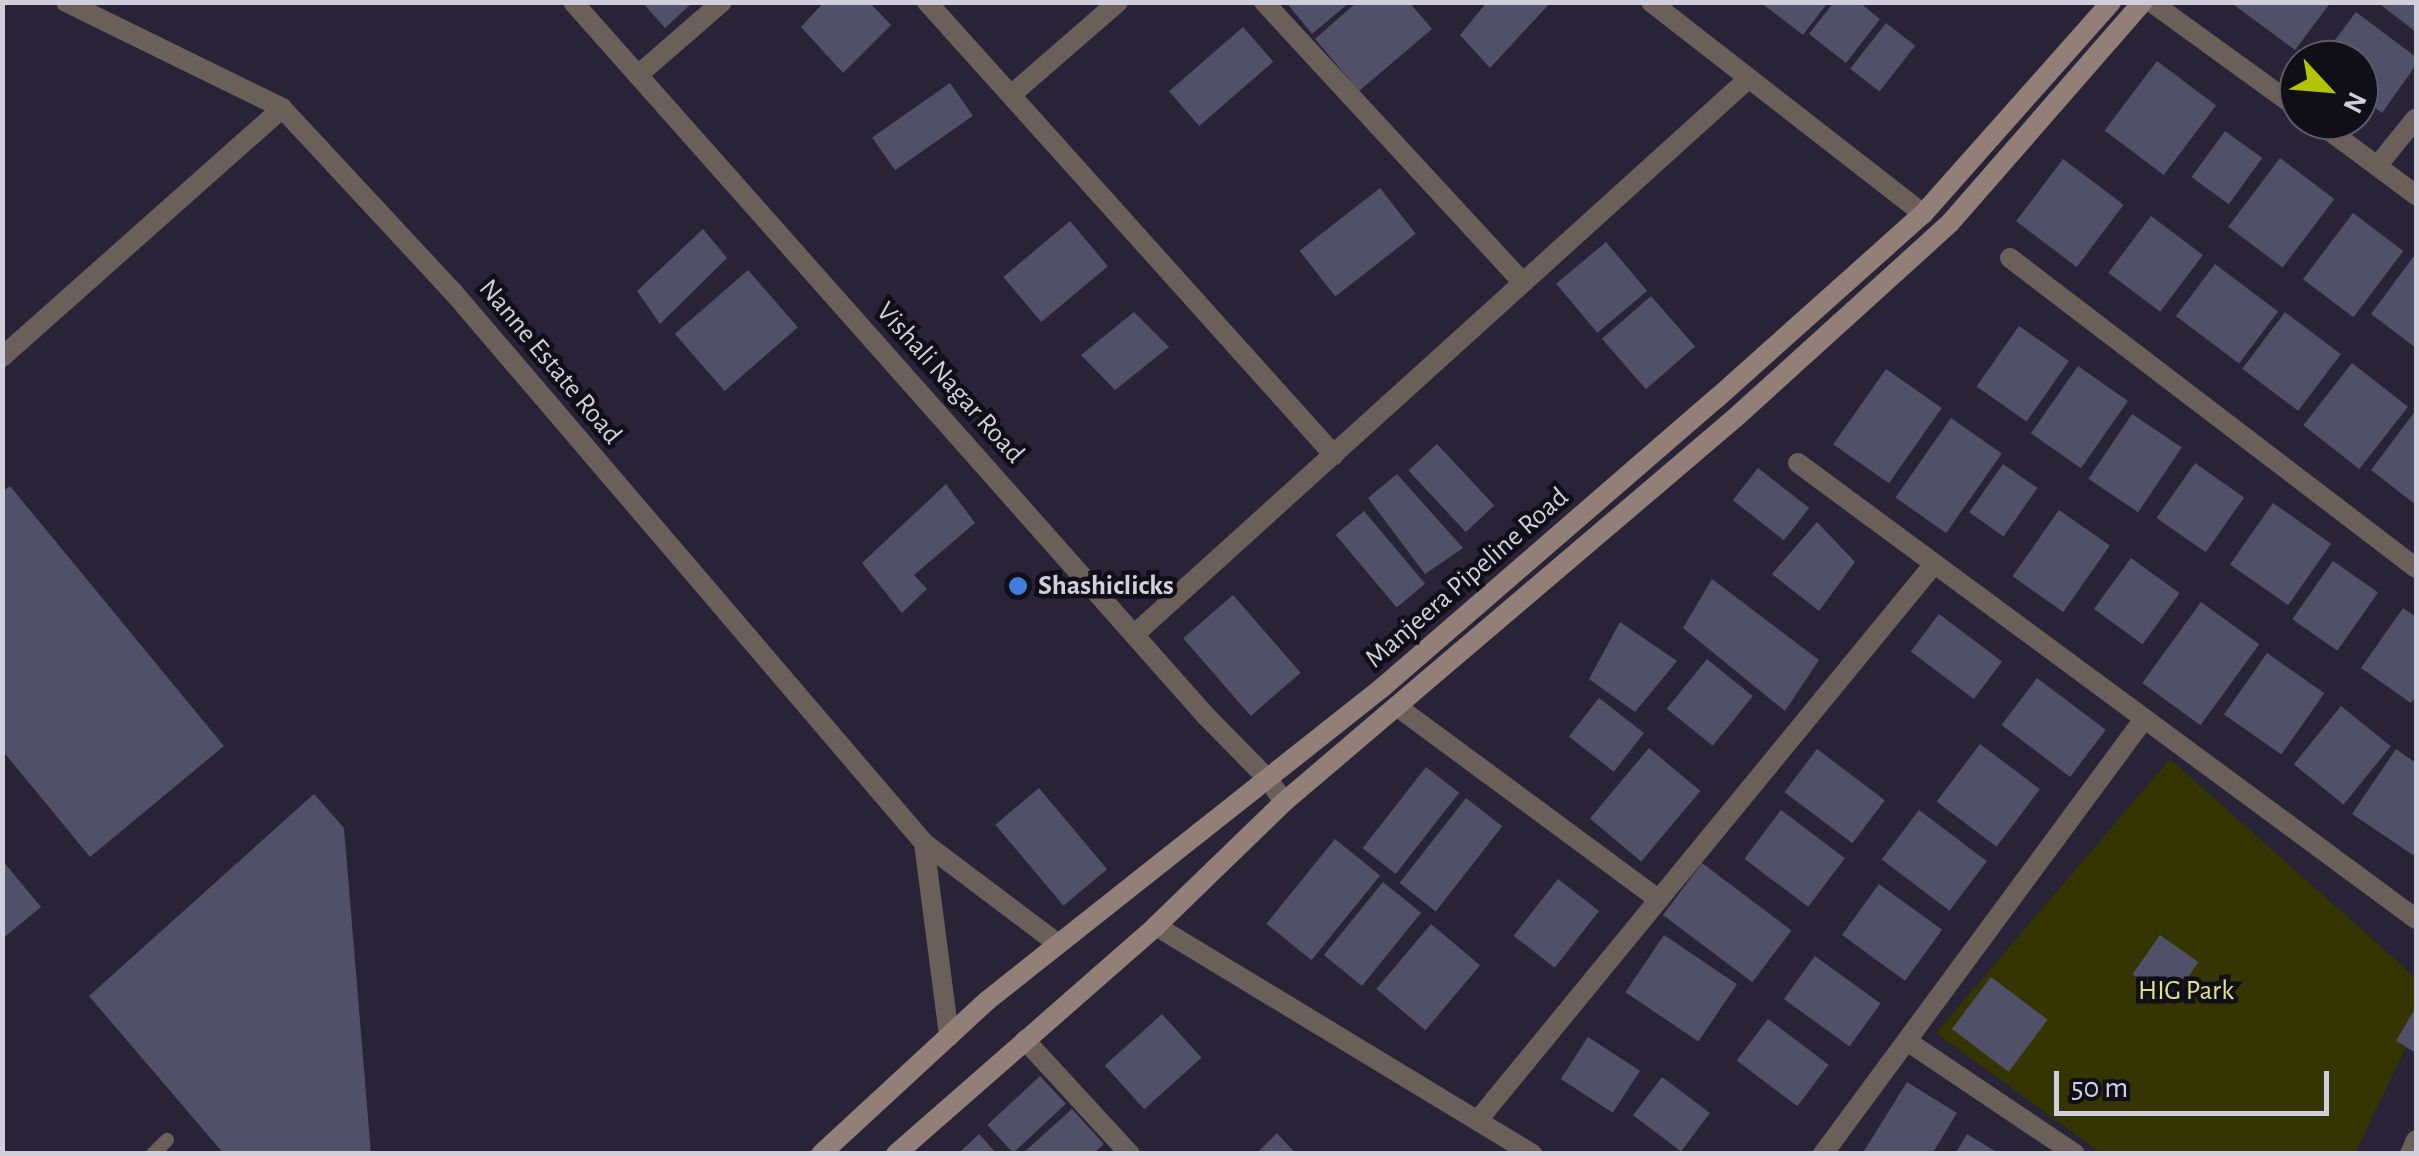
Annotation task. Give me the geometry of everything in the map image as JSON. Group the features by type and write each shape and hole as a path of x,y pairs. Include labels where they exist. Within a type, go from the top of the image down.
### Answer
{"main road":[{"name":"Manjeera Pipeline Road","path":"820,1154 949,1036 1058,944 1397,674 1922,214 2111,2"},
{"name":"Manjeera Pipeline Road","path":"896,1154 1156,926 1284,802 1400,708 1735,418 1950,223 2147,2"}],"street":[{"name":"Nanne Estate Road","path":"66,2 282,108 454,292 924,843 1058,944"},
{"name":"Vishali Nagar Road","path":"573,2 1206,716 1268,778 1284,802"},
{"path":"638,75 722,2"},
{"path":"926,2 1334,455"},
{"path":"1011,95 1118,2"},
{"path":"1264,2 1524,283"},
{"path":"1651,2 1922,214"},
{"path":"2147,2 2279,94"},
{"path":"1136,634 1748,79"},
{"path":"2,357 282,108"},
{"path":"2378,165 2416,118"},
{"path":"2343,140 2416,194"},
{"path":"2010,258 2416,568"},
{"path":"1798,463 2416,919"},
{"path":"1478,1120 1934,564"},
{"path":"1400,708 1658,900"},
{"path":"1823,1154 2144,719"},
{"path":"924,843 949,1036"},
{"path":"1156,926 1532,1154"},
{"path":"1025,1040 1130,1154"},
{"path":"1907,1040 2075,1154"},
{"path":"2410,1154 2416,1140"}],"lane":[{"path":"153,1154 167,1140"}],"green space":[{"name":"HIG Park","path":"2170,759 2416,978 2416,1027 2355,1153 2101,1153 1936,1033"}],"building":[{"path":"642,2 693,2 665,28"},
{"path":"824,2 869,2 891,25 843,73 801,27"},
{"path":"1286,2 1350,2 1312,34"},
{"path":"1357,2 1409,2 1432,29 1359,91 1315,39"},
{"path":"1487,2 1551,2 1490,68 1460,35"},
{"path":"1760,2 1828,2 1803,35"},
{"path":"1834,2 1859,2 1880,19 1846,63 1809,34"},
{"path":"2230,2 2331,2 2302,40 2281,40"},
{"path":"2377,2 2416,2 2416,32"},
{"path":"2356,12 2416,57 2416,65 2382,113 2379,40 2335,40"},
{"path":"1886,23 1915,46 1879,91 1850,69"},
{"path":"1243,27 1273,62 1199,126 1169,91"},
{"path":"2157,61 2216,106 2164,175 2105,130"},
{"path":"950,83 973,116 895,170 872,137"},
{"path":"2225,131 2262,158 2229,204 2191,177"},
{"path":"2280,158 2334,199 2283,268 2228,227"},
{"path":"2063,159 2124,205 2077,267 2016,221"},
{"path":"1380,188 1416,234 1335,297 1300,251"},
{"path":"2353,213 2403,251 2353,317 2303,279"},
{"path":"2151,216 2203,255 2160,312 2108,273"},
{"path":"1070,221 1108,266 1041,322 1003,277"},
{"path":"703,229 727,258 660,324 637,291"},
{"path":"1606,242 1647,291 1597,333 1556,284"},
{"path":"2416,258 2416,348 2371,314"},
{"path":"2215,264 2278,312 2239,363 2176,316"},
{"path":"748,270 798,327 725,391 675,334"},
{"path":"1651,296 1695,347 1646,389 1602,339"},
{"path":"1134,312 1169,347 1115,390 1081,355"},
{"path":"2285,312 2341,354 2298,411 2242,369"},
{"path":"2019,326 2069,361 2027,422 1977,387"},
{"path":"2352,363 2408,407 2359,469 2303,425"},
{"path":"2078,366 2128,401 2081,468 2031,433"},
{"path":"1886,369 1942,408 1889,483 1833,444"},
{"path":"2416,410 2416,505 2371,470"},
{"path":"2132,414 2182,448 2138,512 2088,479"},
{"path":"1951,418 2002,454 1946,533 1895,497"},
{"path":"1437,444 1494,505 1466,532 1408,471"},
{"path":"2195,463 2244,497 2206,552 2157,518"},
{"path":"2003,464 2037,488 2004,536 1969,512"},
{"path":"1758,468 1809,508 1784,540 1733,500"},
{"path":"1397,474 1463,548 1425,574 1368,498"},
{"path":"946,484 975,523 914,575 927,589 902,613 862,563"},
{"path":"10,486 224,746 90,857 2,750 2,492"},
{"path":"2273,503 2331,544 2288,605 2230,564"},
{"path":"2059,510 2110,546 2063,612 2013,576"},
{"path":"1364,511 1425,584 1397,608 1336,535"},
{"path":"1817,522 1855,562 1819,611 1772,574"},
{"path":"2131,558 2180,593 2143,644 2094,609"},
{"path":"2333,561 2378,593 2337,651 2292,619"},
{"path":"1712,579 1819,660 1785,711 1683,628"},
{"path":"1233,595 1301,673 1251,716 1183,638"},
{"path":"2201,602 2259,644 2200,725 2142,683"},
{"path":"2403,608 2416,617 2416,696 2411,703 2361,668"},
{"path":"1939,614 2002,662 1974,699 1911,652"},
{"path":"1620,622 1677,661 1635,712 1589,679"},
{"path":"2267,653 2324,693 2281,755 2224,714"},
{"path":"1707,659 1753,696 1713,746 1667,709"},
{"path":"2037,678 2106,730 2070,777 2001,725"},
{"path":"1599,698 1644,733 1614,772 1569,737"},
{"path":"2341,706 2391,746 2344,805 2294,764"},
{"path":"1980,744 2040,789 1997,847 1937,802"},
{"path":"1649,748 1700,791 1641,862 1590,818"},
{"path":"1817,749 1885,800 1852,843 1785,792"},
{"path":"2396,749 2416,763 2416,857 2352,814"},
{"path":"1426,767 1459,793 1396,874 1363,848"},
{"path":"1039,788 1107,869 1063,906 995,825"},
{"path":"314,794 344,828 371,1154 224,1154 89,996"},
{"path":"1466,798 1502,826 1436,911 1400,883"},
{"path":"1781,810 1845,858 1808,907 1744,859"},
{"path":"1919,810 1987,861 1950,911 1882,860"},
{"path":"1335,839 1380,876 1311,960 1266,924"},
{"path":"2,860 41,907 2,939"},
{"path":"1702,863 1791,930 1752,982 1663,915"},
{"path":"1558,879 1599,911 1555,968 1514,936"},
{"path":"1383,882 1421,913 1362,986 1324,955"},
{"path":"1879,884 1942,930 1905,981 1842,935"},
{"path":"1431,924 1480,965 1425,1030 1376,989"},
{"path":"1664,935 1737,984 1698,1041 1625,992"},
{"path":"2160,935 2199,962 2171,1001 2132,974"},
{"path":"1815,956 1881,1004 1849,1046 1784,999"},
{"path":"1991,977 2048,1020 2009,1072 1952,1029"},
{"path":"2416,1007 2416,1053 2396,1041"},
{"path":"1162,1014 1201,1058 1144,1109 1105,1066"},
{"path":"1768,1019 1829,1065 1797,1106 1737,1061"},
{"path":"1588,1037 1640,1071 1613,1113 1561,1079"},
{"path":"1040,1076 1066,1104 1013,1153 987,1125"},
{"path":"1662,1077 1710,1113 1681,1151 1633,1115"},
{"path":"1907,1082 1957,1113 1932,1154 1868,1154 1864,1151"},
{"path":"1072,1109 1104,1144 1093,1154 1022,1154"},
{"path":"1277,1133 1296,1154 1256,1154"},
{"path":"979,1134 997,1154 958,1154"},
{"path":"1967,1134 2000,1154 1955,1154"}],"place":[{"name":"Shashiclicks","path":"1018,586"}]}
